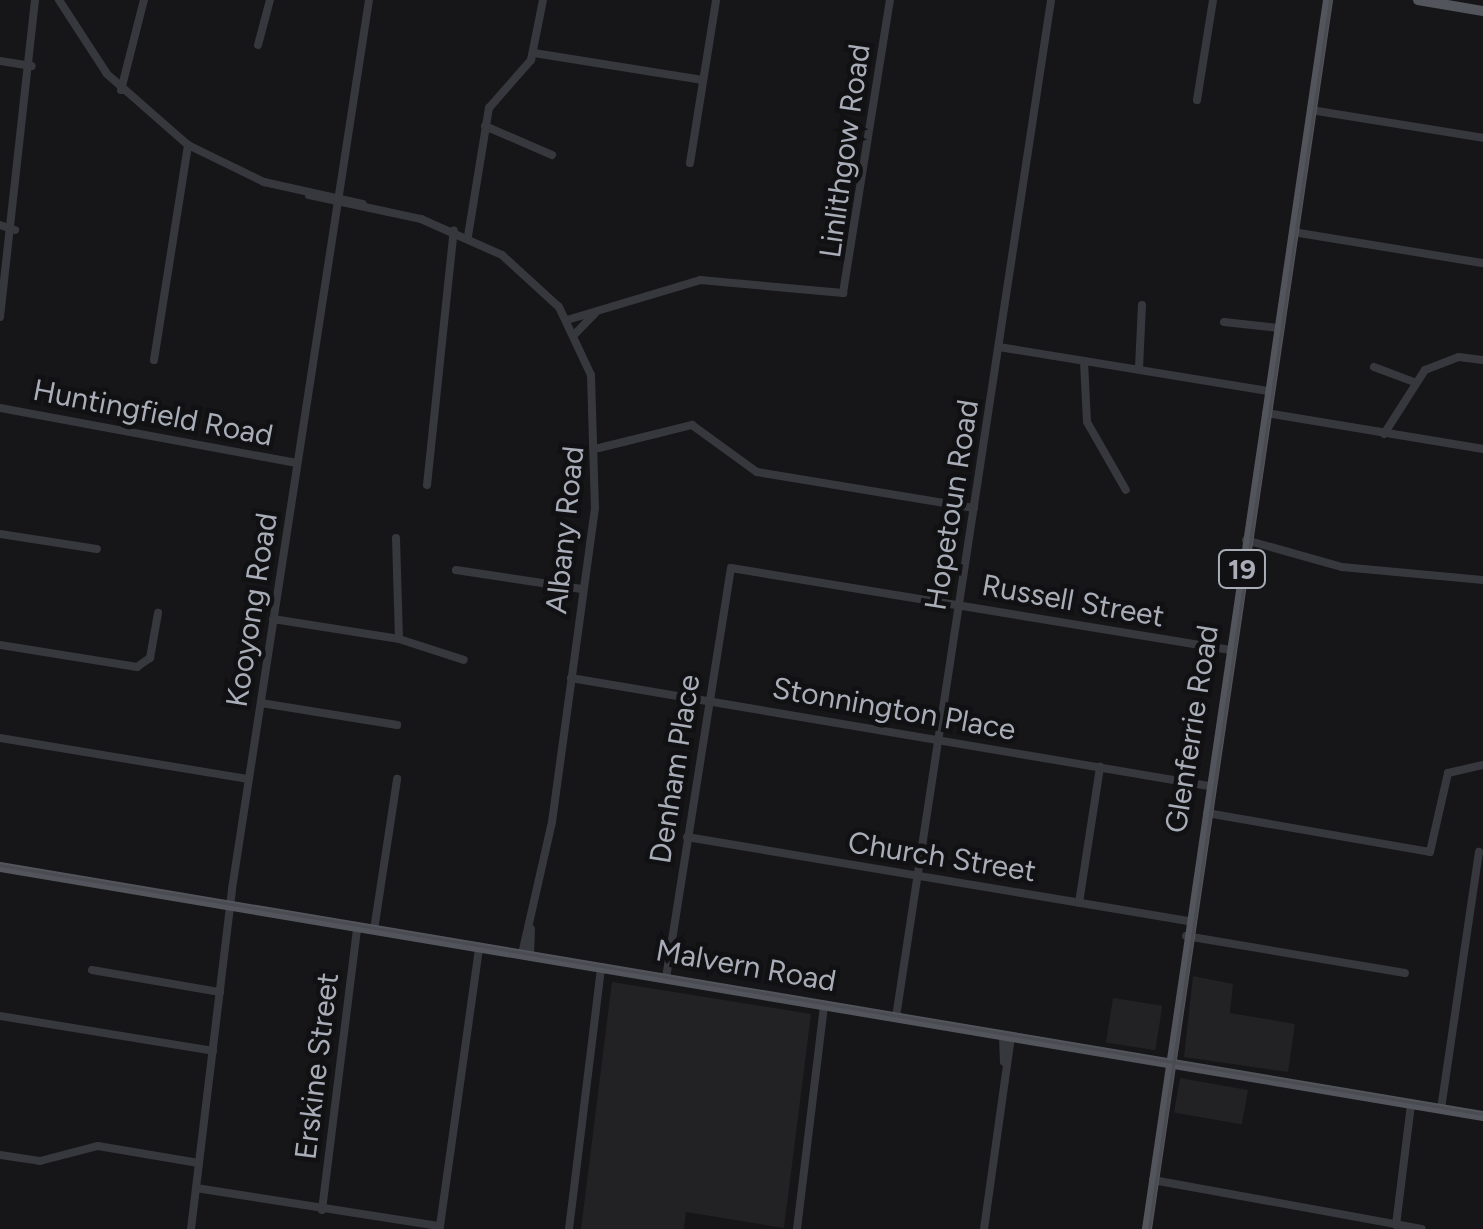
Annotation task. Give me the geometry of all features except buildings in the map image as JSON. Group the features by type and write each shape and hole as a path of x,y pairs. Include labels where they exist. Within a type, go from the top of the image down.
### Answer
{"main road":[{"name":"Glenferrie Road","path":"1147,1229 1188,921 1328,0"},
{"path":"1418,0 1483,10"},
{"name":"Malvern Road","path":"0,868 1483,1116"}],"street":[{"path":"0,318 15,230 35,0"},
{"name":"Albany Road","path":"59,0 122,90 188,145 309,195 363,204 468,236 536,281 575,334 596,397 599,448 571,678 526,955"},
{"path":"122,90 144,0"},
{"path":"258,45 270,0"},
{"name":"Kooyong Road","path":"191,1229 230,906 369,0"},
{"path":"468,236 485,126 496,95 534,53 543,0"},
{"path":"690,163 716,0"},
{"name":"Linlithgow Road","path":"566,320 700,280 842,293 890,0"},
{"name":"Hopetoun Road","path":"896,1017 1051,0"},
{"path":"1197,100 1213,0"},
{"path":"534,53 703,80"},
{"path":"0,62 32,66"},
{"path":"1312,110 1483,138"},
{"path":"485,126 552,155"},
{"path":"154,360 188,145"},
{"path":"0,226 15,230"},
{"path":"427,485 454,230"},
{"path":"1293,232 1483,263"},
{"path":"1139,368 1142,305"},
{"name":"Linlithgow Road","path":"575,334 595,313"},
{"path":"1224,322 1278,328"},
{"path":"999,347 1269,391"},
{"path":"1384,434 1411,402 1414,382 1449,360 1483,360"},
{"path":"1084,362 1087,422 1126,490"},
{"path":"1374,367 1414,382"},
{"name":"Huntingfield Road","path":"0,408 297,463"},
{"path":"1266,412 1483,449"},
{"path":"599,448 692,425 758,472 974,508"},
{"path":"0,534 97,549"},
{"path":"396,538 399,639"},
{"path":"1246,540 1342,567 1483,580"},
{"name":"Russell Street","path":"731,568 1230,650"},
{"name":"Denham Place","path":"666,978 731,568"},
{"path":"456,570 582,589"},
{"path":"0,644 137,667 152,653 158,614"},
{"path":"273,619 399,639 464,660"},
{"name":"Stonnington Place","path":"571,678 1209,786"},
{"path":"260,703 397,725"},
{"path":"0,738 249,779"},
{"path":"1205,812 1424,850 1437,840 1447,776 1464,764 1483,767"},
{"path":"1079,902 1100,767"},
{"path":"374,930 396,779"},
{"name":"Church Street","path":"687,837 1188,921"},
{"path":"1441,1109 1479,852"},
{"name":"Erskine Street","path":"322,1210 357,927"},
{"path":"1186,936 1405,974"},
{"path":"196,1188 440,1226 479,947"},
{"path":"570,1229 601,968"},
{"path":"92,970 220,992"},
{"path":"796,1229 824,1005"},
{"path":"0,1016 212,1050"},
{"path":"984,1229 1007,1036"},
{"path":"1396,1225 1411,1104"},
{"path":"0,1155 40,1161 98,1146 199,1163"},
{"path":"1152,1184 1422,1229"}],"shaded area":[{"path":"1193,976 1233,984 1230,1013 1295,1024 1288,1072 1184,1057"},
{"path":"612,982 811,1014 784,1228 686,1212 684,1229 581,1229"},
{"path":"1113,998 1162,1006 1155,1050 1106,1042"},
{"path":"1180,1078 1248,1090 1242,1124 1174,1112"}],"tram line":[{"path":"1149,1229 1330,0"},
{"path":"0,865 1483,1114"}]}
